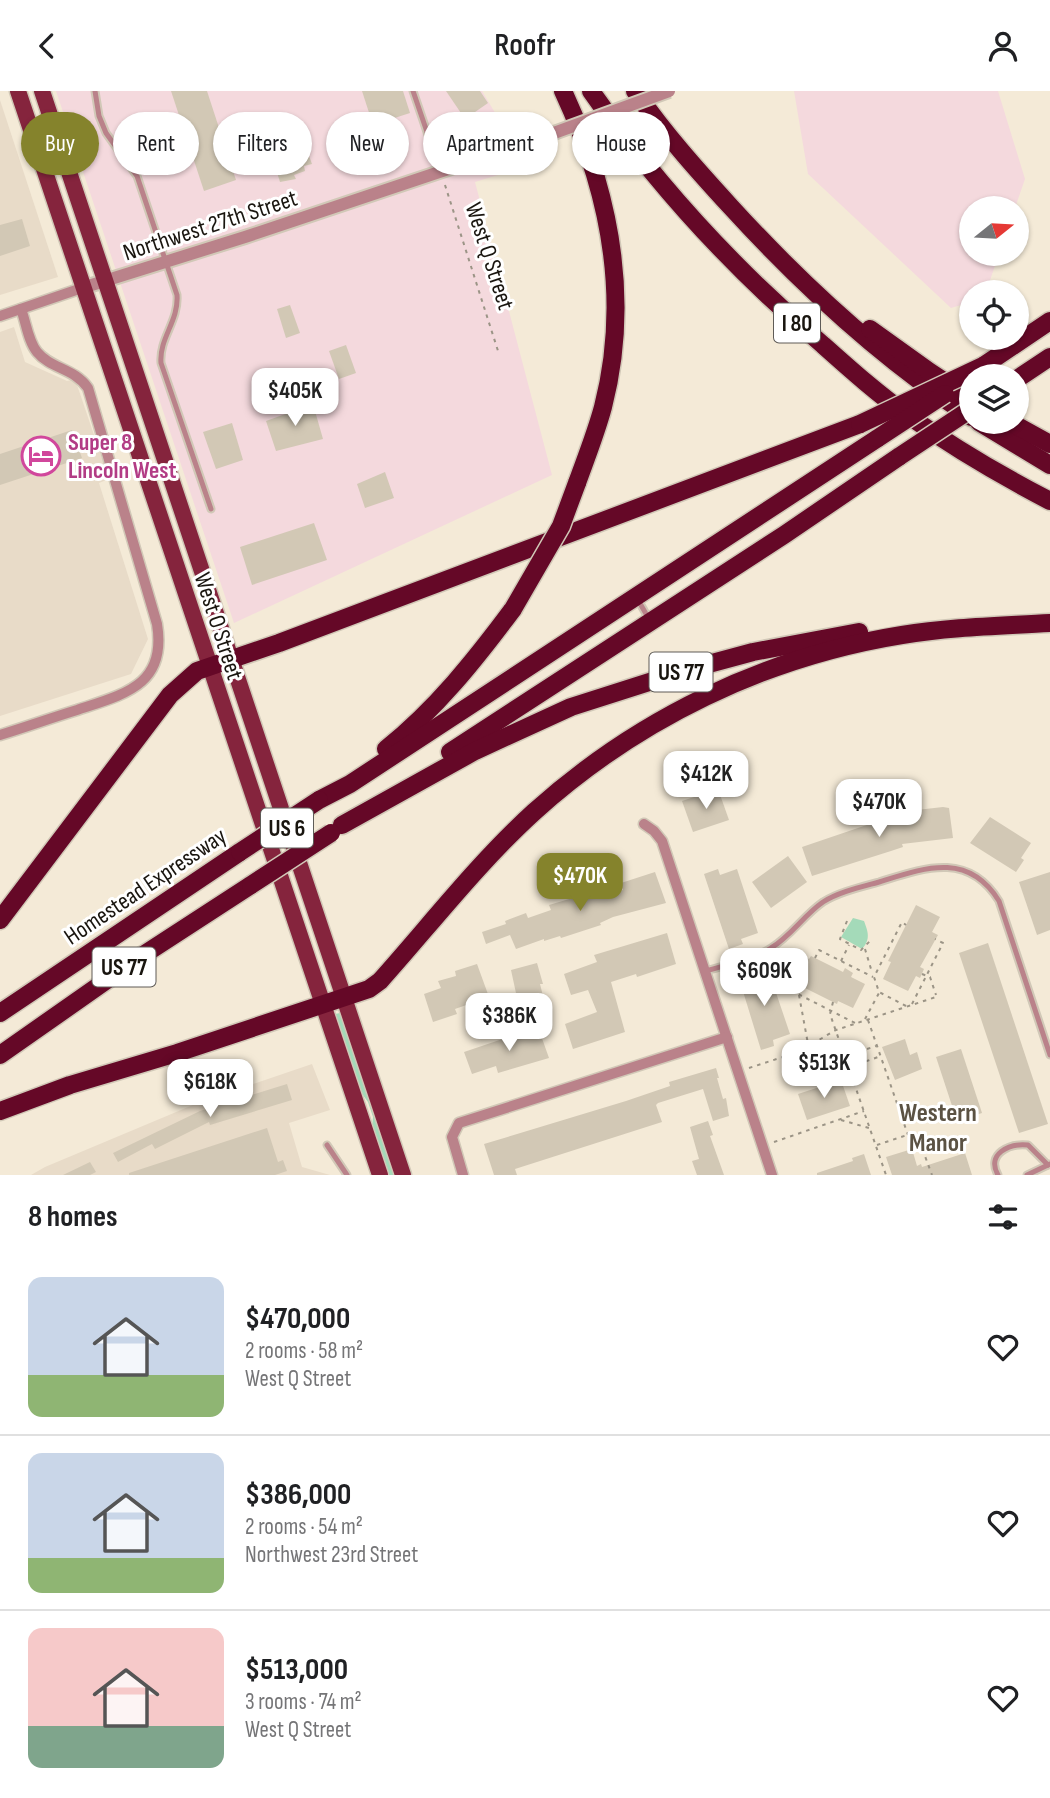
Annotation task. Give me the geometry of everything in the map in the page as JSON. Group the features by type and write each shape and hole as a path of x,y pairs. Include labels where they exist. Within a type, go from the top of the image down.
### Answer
{"highway":[{"path":"319,800 394,743 432,709 513,609 561,526 595,433 613,351 615,279 612,247 594,166 563,91"},
{"name":"I 80","path":"592,91 647,168 739,269 792,319 912,418 1050,502"},
{"name":"I 80","path":"635,91 689,160 784,264 850,326 906,373 959,409"},
{"path":"784,264 919,365 959,391"},
{"name":"US 77","path":"988,364 1050,321"},
{"path":"1029,371 1050,357"},
{"path":"0,920 170,695 192,674 860,424 959,380"},
{"name":"US 77","path":"319,800 350,784 637,598 959,384"},
{"path":"336,829 959,417"},
{"path":"1029,432 1050,444"},
{"path":"999,434 1050,465"},
{"name":"US 77","path":"0,1055 134,961 336,829 453,762 571,707 752,652 872,630 983,620 1050,621"},
{"path":"0,1111 70,1085 177,1053 369,989 380,981 498,848 567,784 644,730 687,706 768,669 859,643 947,629 1050,621"},
{"name":"Homestead Expressway","path":"0,1013 319,800"}],"main road":[{"name":"West O Street","path":"18,91 208,667 380,1175"},
{"name":"West O Street","path":"43,91 403,1175"}],"street":[{"name":"Northwest 27th Street","path":"558,132 669,91"},
{"name":"Northwest 27th Street","path":"82,288 425,175"},
{"path":"0,316 82,288"},
{"path":"0,735 125,694 146,678 159,653 157,624 88,388 75,374 38,354 21,309"},
{"path":"644,824 662,841 772,1175"},
{"path":"463,1175 453,1145 453,1131 459,1123 727,1037"}],"lane":[{"path":"94,91 106,133 137,176 177,295 178,307 163,341 161,363 211,509"},
{"path":"413,91 423,120"},
{"path":"637,598 651,621"},
{"path":"705,971 768,951 811,911 835,896 924,868 964,870 984,883 1002,908 1050,1055"},
{"path":"327,1145 347,1175"},
{"path":"998,1175 993,1163 996,1156 1006,1149 1028,1145 1049,1165 1027,1175"}],"path":[{"name":"West Q Street","path":"442,175 499,354"},
{"path":"847,921 839,937 858,950 865,948 870,941"},
{"path":"906,925 902,922 874,977 879,992 866,1020 908,1135"},
{"path":"912,1005 943,943 936,939"},
{"path":"841,961 850,944"},
{"path":"865,948 871,969 868,974"},
{"path":"815,958 819,950 874,977"},
{"path":"885,955 889,958"},
{"path":"849,970 851,966"},
{"path":"871,969 877,971"},
{"path":"748,1068 798,1052 835,1030 938,996 930,978 922,974"},
{"path":"798,988 796,993 799,995 808,1045"},
{"path":"879,992 907,1006"},
{"path":"799,995 856,1023"},
{"path":"833,1002 830,1010 835,1030 886,1175"},
{"path":"867,1049 877,1046"},
{"path":"845,1056 855,1053"},
{"path":"810,1056 820,1083"},
{"path":"818,1078 881,1056"},
{"path":"772,1142 864,1111"},
{"path":"831,1118 832,1122"},
{"path":"840,1120 870,1128"},
{"path":"876,1146 916,1132 919,1134 932,1175"},
{"path":"923,1168 929,1166"}],"shaded area":[{"path":"56,91 482,91 495,112 423,112 423,175 498,175 475,182 552,475 234,623 84,175 99,175 99,112 63,112"},
{"path":"794,91 998,91 1025,179 1019,196 959,196 959,266 995,266 990,280 959,280 959,306 951,308 808,174"},
{"path":"0,100 21,164 21,175 25,175 58,277 0,295"},
{"path":"14,327 25,362 67,381 75,379 109,479 99,483 148,639 131,674 0,716 0,332"},
{"path":"312,1064 330,1110 289,1123 302,1167 330,1175 31,1175 200,1102"}],"green space":[{"path":"853,918 864,921 867,929 868,939 862,949 841,937"},
{"path":"340,1013 395,1175 388,1175 372,1128 373,1117 368,1102 360,1091 335,1014"}],"building":[{"path":"171,91 207,91 214,112 213,175 234,175 236,180 204,191 199,175 199,112 178,112"},
{"path":"362,91 403,91 410,113 409,112 369,112"},
{"path":"446,91 480,91 488,103 475,112 460,112"},
{"path":"278,175 294,175 296,179 280,182"},
{"path":"22,219 30,246 0,256 0,225"},
{"path":"290,305 300,333 286,338 277,309"},
{"path":"346,345 356,373 339,379 329,351"},
{"path":"313,404 323,439 276,451 266,421"},
{"path":"232,423 243,460 216,469 203,432"},
{"name":"Super 8 Lincoln West","path":"72,430 82,458 0,485 0,454"},
{"path":"385,472 394,498 365,508 357,484"},
{"path":"314,523 327,560 252,585 240,547"},
{"path":"718,789 729,820 693,832 682,801"},
{"path":"949,808 953,838 902,844 903,847 812,876 802,847 908,811"},
{"path":"990,817 1031,843 1016,872 970,843"},
{"path":"788,856 807,882 771,908 752,882"},
{"path":"718,869 720,875 737,869 758,933 741,939 743,944 729,949 704,874"},
{"path":"655,872 666,903 613,917 600,923 601,925 561,938 544,939 516,949 510,935 486,944 482,932 506,924 505,921 526,913 528,918 551,910 549,905 603,889 605,896 623,890 621,883"},
{"path":"1050,872 1050,930 1037,935 1019,882"},
{"path":"916,905 940,917 932,932 938,935 920,967 924,969 920,978 916,976 908,991 883,979 891,962 888,961"},
{"path":"667,933 676,964 637,977 636,974 611,982 625,1032 573,1049 565,1024 597,1012 588,990 571,995 564,974 597,962 594,955"},
{"path":"988,943 1048,1124 1019,1133 959,953"},
{"path":"791,950 809,959 811,956 843,972 845,968 853,973 851,977 865,984 853,1008 838,1001 837,1004 779,975"},
{"path":"537,963 544,1000 519,1007 511,970"},
{"path":"477,964 489,997 455,1009 457,1014 433,1022 424,994 441,988 438,981 456,976 455,971"},
{"path":"751,971 753,976 769,972 790,1034 773,1040 774,1046 761,1050 738,975"},
{"path":"538,1027 549,1058 498,1073 496,1066 472,1074 464,1052"},
{"path":"905,1039 910,1055 917,1052 922,1069 895,1080 882,1047"},
{"path":"961,1049 982,1113 957,1121 936,1057"},
{"path":"716,1068 729,1116 713,1121 703,1089 658,1103 656,1105 662,1122 515,1169 517,1175 494,1175 484,1144 626,1101 670,1086 669,1082"},
{"path":"841,1080 850,1106 807,1120 798,1094"},
{"path":"287,1084 292,1100 210,1125 209,1122 155,1149 152,1144 118,1162 113,1153 200,1111"},
{"path":"708,1121 713,1135 710,1136 724,1175 697,1175 692,1161 699,1159 690,1127"},
{"path":"267,1128 278,1162 283,1160 287,1171 275,1175 129,1175 129,1173"},
{"path":"912,1149 917,1166 921,1164 922,1167 965,1153 972,1175 892,1175 886,1157"},
{"path":"864,1154 871,1175 817,1175 853,1161 852,1158"},
{"path":"90,1162 96,1172 90,1175 63,1175"}],"place":[{"name":"Super 8 Lincoln West","path":"41,456"}],"district":[{"name":"Western Manor","path":"938,1126"}]}
